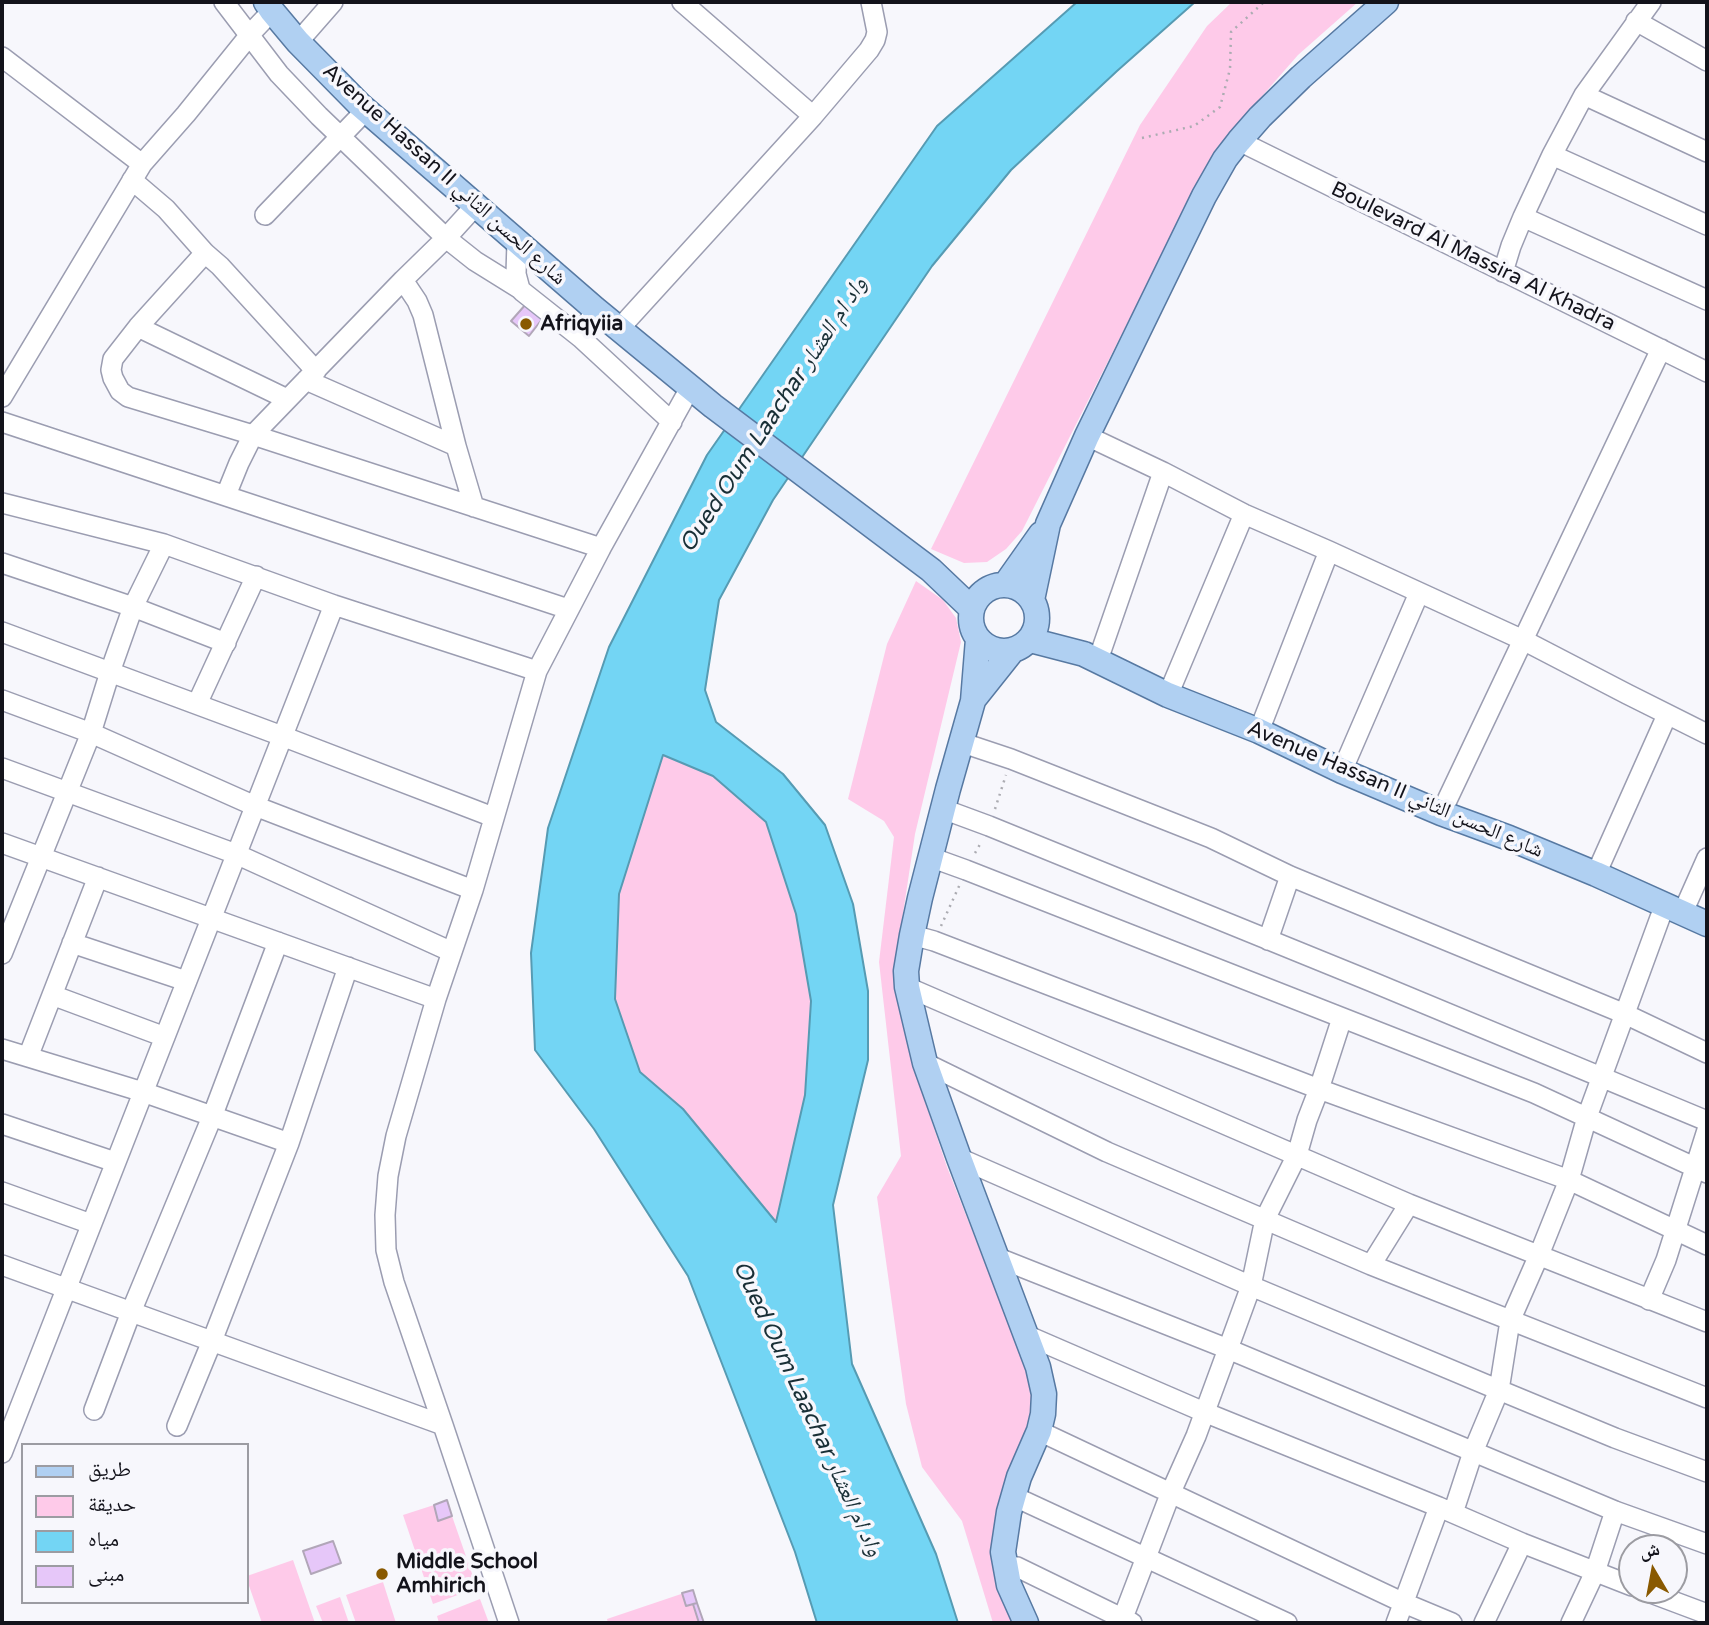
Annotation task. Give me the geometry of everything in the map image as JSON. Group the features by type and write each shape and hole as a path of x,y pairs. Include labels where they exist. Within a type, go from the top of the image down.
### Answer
{"main road":[{"path":"973,701 1037,625 1034,604 1048,524 1087,436 1204,196 1225,159 1301,77 1386,2"},
{"name":"Avenue Hassan II شارع الحسن الثاني","path":"269,6 298,42 366,110 595,309 713,406 930,570 972,609"},
{"path":"1026,1623 1009,1585 1003,1552 1013,1496 1039,1431 1044,1394 1038,1367 958,1158 925,1063 907,988 906,971 923,938 930,858 973,701 978,639 971,620 972,609 979,597 997,587 1048,524"},
{"name":"Avenue Hassan II شارع الحسن الثاني","path":"930,570 997,587 1020,589 1091,657"},
{"name":"Avenue Hassan II شارع الحسن الثاني","path":"978,639 993,650 1021,645 1091,657 1168,695 1259,731 1342,771 1596,874 1707,924"}],"street":[{"path":"225,2 279,74 446,238 475,261 520,289 581,338 672,422"},
{"path":"298,42 333,2"},
{"path":"682,2 813,116"},
{"path":"619,329 813,116 869,50 877,32 871,2"},
{"path":"1503,272 1523,217 1584,95 1651,2"},
{"path":"2,397 137,172 250,35 269,6"},
{"path":"1636,21 1707,61"},
{"path":"2,57 137,172 311,375 456,446"},
{"path":"1584,95 1707,152"},
{"path":"265,215 366,110"},
{"name":"Boulevard Al Massira Al Khadra","path":"1239,141 1707,372"},
{"path":"1552,155 1707,225"},
{"path":"226,495 253,435 476,205"},
{"path":"1523,217 1707,300"},
{"path":"517,241 516,268 520,289"},
{"path":"205,253 113,359 111,370 120,391 128,397 601,548"},
{"path":"403,280 423,315 474,507"},
{"path":"581,338 595,309"},
{"path":"138,327 287,399"},
{"path":"1441,813 1661,349"},
{"path":"509,1623 394,1282 386,1250 388,1176 396,1136 436,999 473,890 537,671 568,609 690,388"},
{"path":"2,422 568,609"},
{"path":"1087,436 1244,514 1523,640 1707,734"},
{"path":"1091,657 1163,472"},
{"path":"2,503 164,544 334,605 537,671"},
{"path":"1168,695 1244,514"},
{"path":"2,954 91,733 133,607 164,544"},
{"path":"1259,731 1329,551"},
{"path":"2,563 133,607 226,643"},
{"path":"197,704 256,576"},
{"path":"1342,771 1419,593"},
{"path":"2,1453 334,605"},
{"path":"2,632 493,817"},
{"path":"2,700 91,733 255,806 473,890"},
{"path":"1596,874 1667,715"},
{"path":"960,742 1011,759 1211,838 1290,876 1625,1014 1707,1053"},
{"path":"2,768 236,855 452,952"},
{"path":"943,809 1707,1121"},
{"path":"2,842 436,999"},
{"path":"930,858 967,870 1534,1093 1701,1171"},
{"path":"1396,1623 1499,1390 1510,1321 1569,1180 1587,1117 1625,1014 1674,908 1707,858"},
{"path":"1268,940 1290,876"},
{"path":"28,1057 98,877"},
{"path":"923,938 1319,1089 1569,1180 1707,1245"},
{"path":"94,1410 131,1312 212,1116 278,942"},
{"path":"72,943 186,981"},
{"path":"177,1426 289,1143 348,967"},
{"path":"907,988 1409,1204 1707,1322"},
{"path":"52,995 165,1037"},
{"path":"1004,1566 1017,1567 1125,1622 1146,1558 1196,1436 1251,1286 1265,1219 1297,1155 1342,1018"},
{"path":"2,1049 289,1143"},
{"path":"925,1063 1107,1152 1371,1265 1707,1398"},
{"path":"2,1124 116,1162"},
{"path":"1649,1300 1701,1171 1707,1130"},
{"path":"958,1158 1251,1286 1499,1390 1615,1438 1707,1472"},
{"path":"2,1192 91,1224"},
{"path":"1371,1265 1409,1204"},
{"path":"996,1257 1228,1349 1615,1511 1707,1544"},
{"path":"2,1265 443,1425"},
{"path":"1026,1335 1204,1412 1618,1581"},
{"path":"1039,1431 1452,1623"},
{"path":"1013,1496 1287,1623"},
{"path":"1571,1623 1595,1572 1615,1511"},
{"path":"1484,1623 1522,1542"},
{"path":"1680,1604 1707,1614"}],"path":[{"path":"1142,138 1194,126 1220,107 1230,69 1231,32 1264,2"},
{"path":"923,938 967,870 989,826 1011,759"}],"green space":[{"path":"1232,2 1358,2 1298,55 1215,150 1022,531 1006,549 987,562 964,563 931,549 1140,125 1207,26"},
{"path":"916,581 943,600 956,618 961,642 915,834 896,960 901,1011 913,1066 947,1167 1029,1375 1033,1418 997,1521 1016,1623 993,1623 962,1521 922,1467 906,1404 877,1197 901,1156 879,962 894,837 884,821 848,799 887,644"},
{"path":"662,755 713,776 766,822 796,914 811,1001 805,1095 776,1222 683,1109 640,1072 615,999 619,895"},
{"path":"434,1505 439,1520 452,1516 477,1588 433,1604 403,1515"},
{"path":"293,1560 315,1623 262,1623 248,1576"},
{"path":"383,1582 396,1623 356,1623 346,1595"},
{"path":"693,1590 704,1623 608,1623 607,1619"},
{"path":"340,1597 349,1623 323,1623 316,1606"},
{"path":"480,1599 489,1623 439,1623 437,1616"}],"water":[{"name":"Oued Oum Laachar واد ام العشار","path":"1077,2 1195,2 1011,170 932,266 773,500 719,600 705,690 716,722 783,774 825,825 853,904 868,991 868,1060 833,1205 852,1364 936,1554 958,1623 817,1623 795,1552 688,1276 594,1129 535,1050 531,953 548,828 609,647 707,455 937,126","holes":["663,755 713,776 766,822 796,914 811,1001 805,1095 776,1222 683,1109 640,1072 615,999 619,894"]}],"building":[{"path":"526,304 543,318 529,336 511,321"},
{"path":"447,1500 452,1516 438,1521 434,1505"},
{"path":"333,1541 341,1563 311,1574 303,1551"},
{"path":"693,1590 697,1603 686,1606 682,1593"},
{"path":"697,1603 704,1623 699,1623 693,1604"}],"place":[{"name":"Afriqyiia","path":"526,324"},
{"name":"Middle School Amhirich","path":"382,1574"}]}
